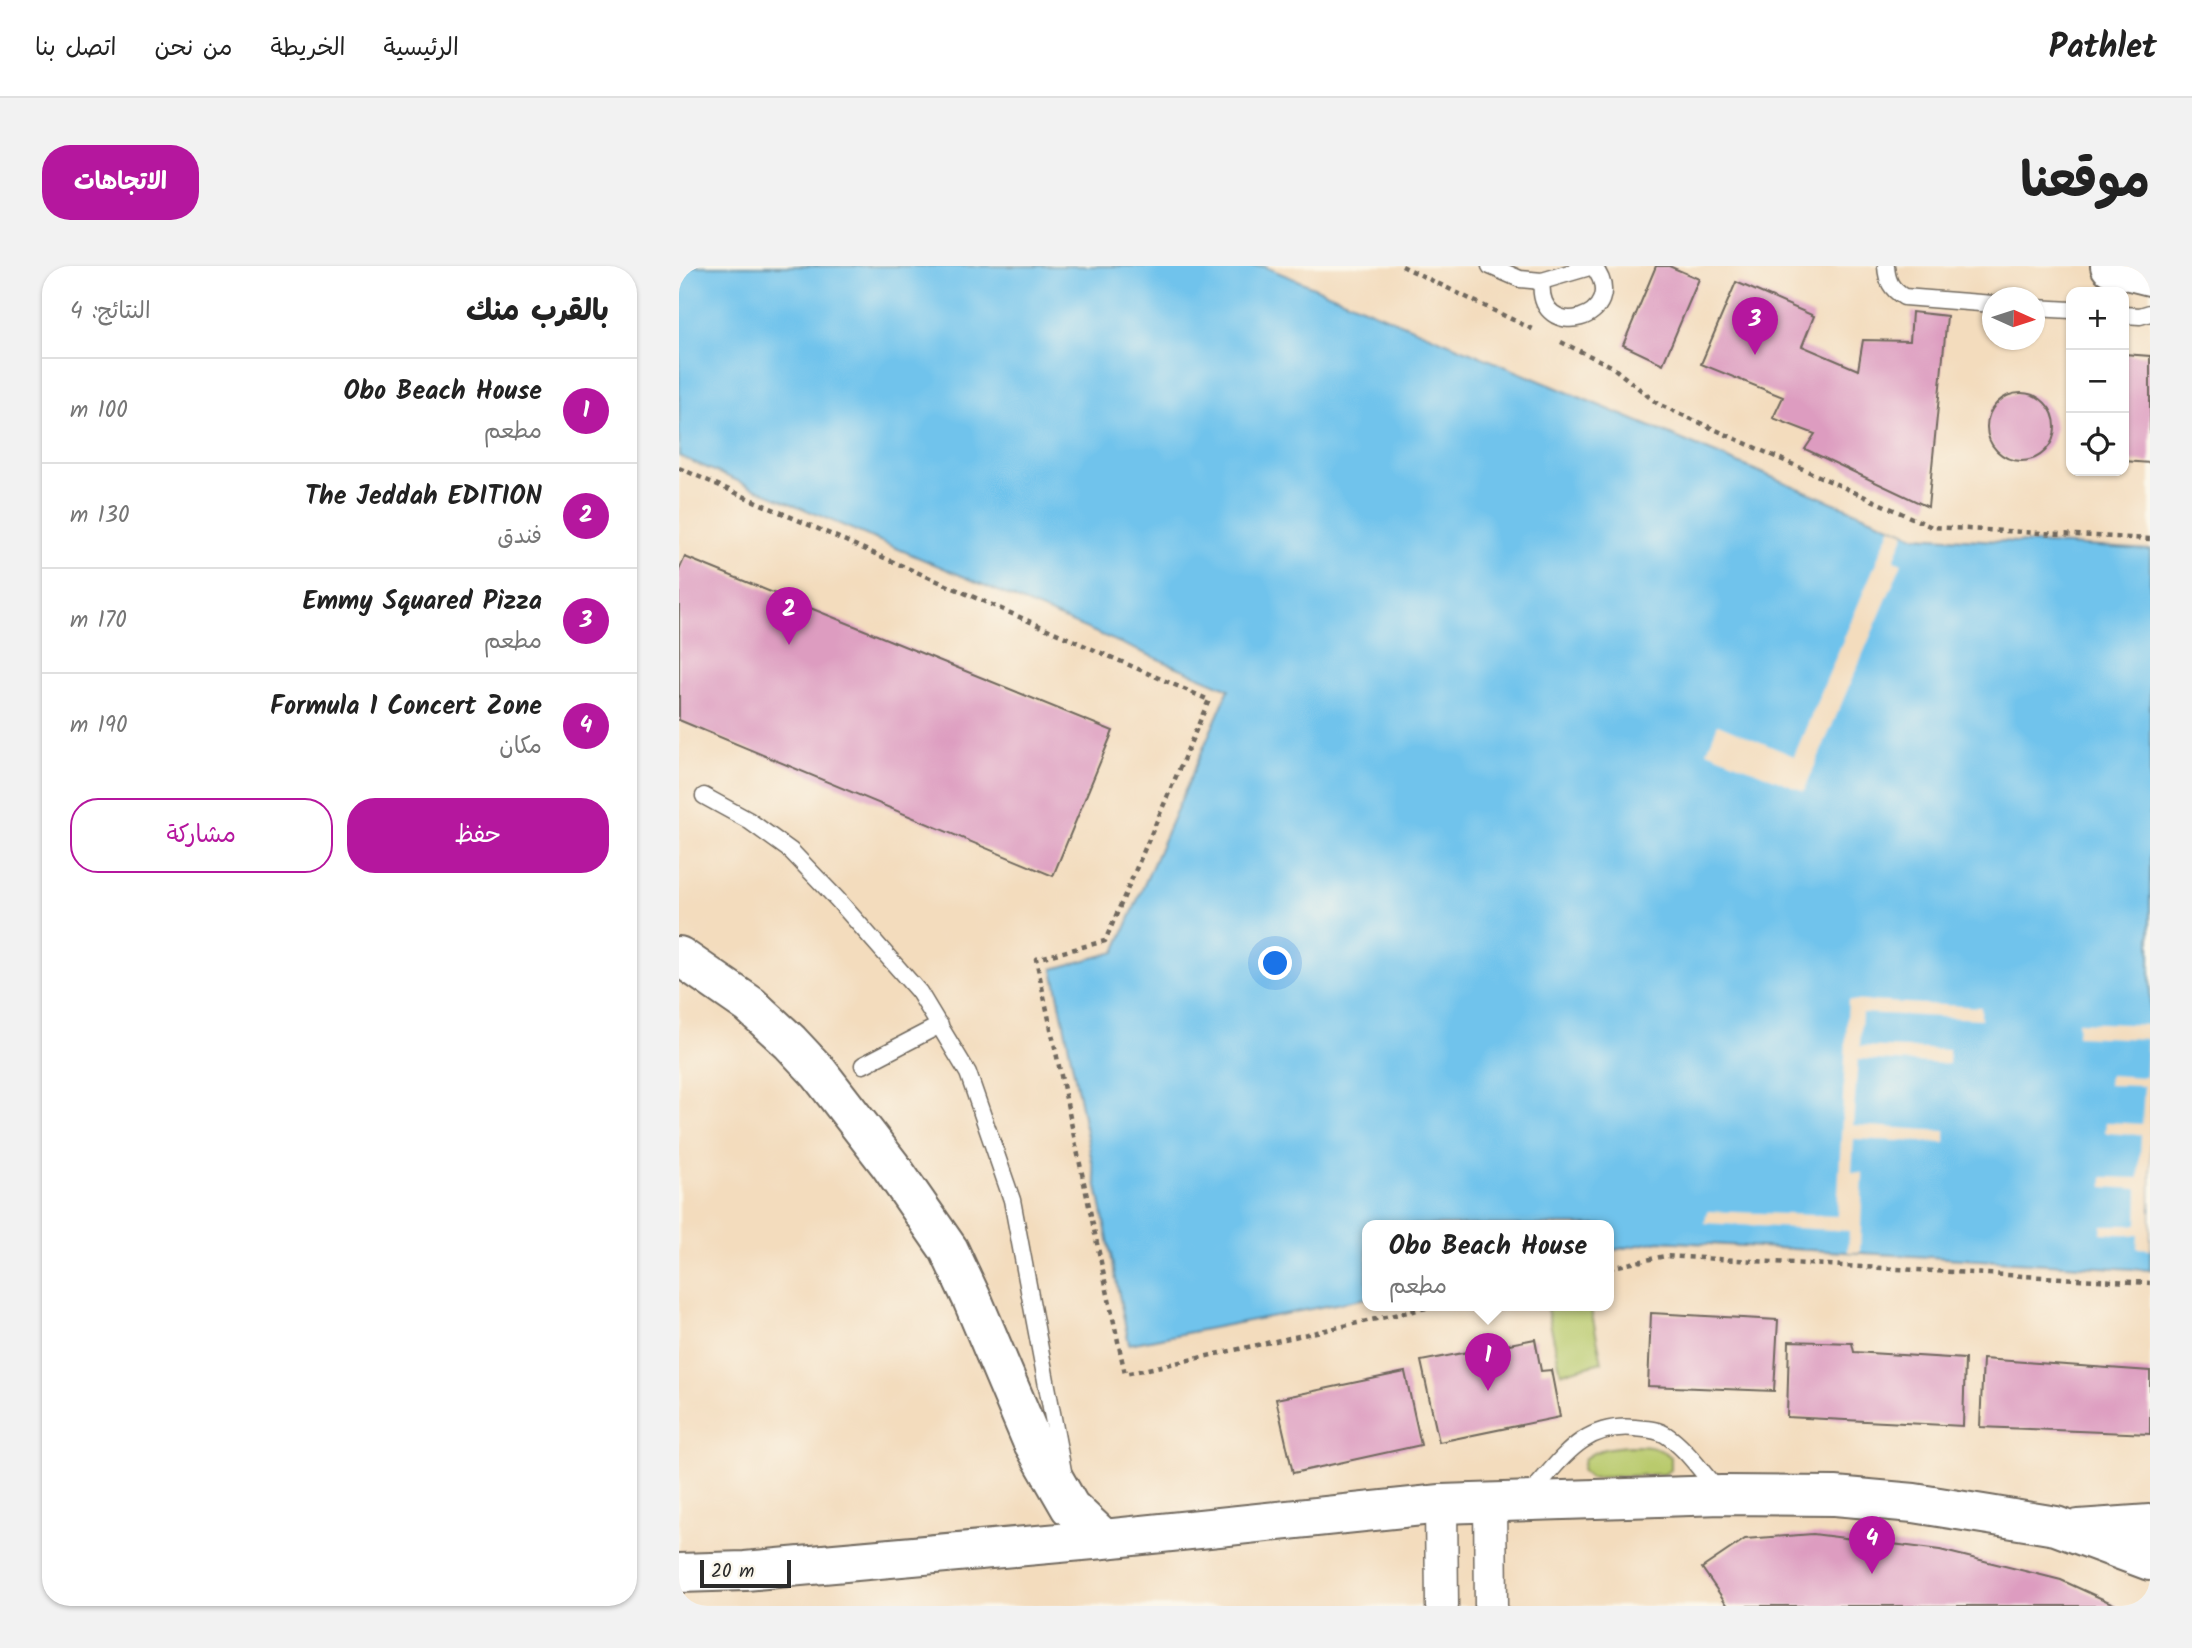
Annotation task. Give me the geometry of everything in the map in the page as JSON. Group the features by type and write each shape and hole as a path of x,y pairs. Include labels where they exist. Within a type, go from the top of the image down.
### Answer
{"main road":[{"path":"2110,266 2150,276"},
{"path":"679,956 750,1005 790,1042 819,1073 890,1165 949,1250 1032,1441 1070,1507 1104,1539"},
{"path":"679,1573 744,1571 1104,1539 1441,1504 1722,1495 1835,1496 1915,1503 2066,1530 2150,1562"},
{"path":"2066,1530 2150,1524"}],"street":[{"path":"1491,1606 1507,1502"},
{"path":"1441,1504 1442,1606"}],"lane":[{"path":"1490,266 1520,279 1542,281 1593,266 1600,274 1603,295 1593,312 1585,317 1565,319 1556,316 1544,301 1542,281"},
{"path":"1886,266 1892,290 1904,297 1982,303"},
{"path":"2045,308 2066,310"},
{"path":"2129,315 2140,316 2150,313"},
{"path":"704,796 748,820 791,851 837,899 919,992 968,1073 1012,1200 1070,1507"},
{"path":"863,1065 940,1025"},
{"path":"1507,1502 1585,1436 1599,1430 1624,1427 1651,1429 1665,1434 1722,1495"}],"path":[{"path":"1402,266 1481,304"},
{"path":"1594,358 1611,366 1658,404 1932,527 2150,539"},
{"path":"679,468 1209,700 1105,941 1036,959 1125,1374 1413,1311"},
{"path":"1614,1267 1665,1256 2150,1283"}],"green space":[{"path":"1547,1311 1591,1311 1602,1362 1561,1373"},
{"path":"1630,1446 1652,1447 1666,1453 1671,1457 1671,1470 1664,1474 1590,1478 1582,1471 1584,1459 1595,1452"}],"water":[{"path":"679,266 1263,266 1914,536 2150,550 2150,1270 1659,1241 1614,1250 1614,1220 1362,1220 1362,1299 1129,1344 1053,969 1115,952 1229,689 679,456"}],"pier":[{"path":"1891,527 1905,533 1894,560 1902,563 1804,791 1707,751 1718,724 1794,756"},
{"path":"1848,1000 1981,1007 1981,1019 1862,1013 1860,1046 1949,1050 1949,1064 1858,1059 1853,1125 1945,1131 1945,1143 1854,1139 1852,1172 1863,1173 1860,1252 1848,1252 1849,1231 1705,1223 1707,1211 1837,1216"},
{"path":"2078,1022 2150,1025 2150,1249 2137,1248 2138,1235 2101,1233 2102,1225 2137,1225 2138,1189 2103,1187 2103,1177 2139,1178 2141,1135 2105,1133 2106,1122 2142,1124 2144,1086 2108,1085 2109,1075 2145,1077 2147,1039 2077,1036"}],"building":[{"path":"1656,266 1669,266 1699,279 1663,364 1623,345"},
{"path":"1736,282 1814,316 1802,346 1858,370 1863,340 1910,341 1912,312 1947,316 1928,507 1805,449 1815,434 1773,418 1783,397 1701,364"},
{"path":"2129,354 2150,356 2150,463 2129,461"},
{"path":"2021,393 2034,396 2045,403 2052,414 2055,427 2052,440 2045,451 2034,458 2021,461 2008,458 1997,451 1990,440 1987,427 1990,414 1997,403 2008,396"},
{"path":"685,557 1113,731 1053,876 679,720 679,570"},
{"path":"1651,1313 1778,1320 1774,1391 1648,1386"},
{"path":"1535,1339 1541,1371 1551,1370 1560,1417 1439,1442 1421,1361"},
{"path":"1789,1341 1852,1343 1854,1352 1965,1359 1963,1426 1787,1417"},
{"path":"1983,1359 2150,1371 2150,1434 1980,1427"},
{"path":"1405,1372 1421,1445 1293,1473 1276,1399"},
{"path":"1813,1534 1940,1550 2061,1580 2118,1606 1728,1606 1702,1568 1745,1539"}],"place":[{"name":"Emmy Squared Pizza","path":"1755,355"},
{"name":"The Jeddah EDITION","path":"789,645"},
{"name":"Obo Beach House","path":"1488,1391"},
{"name":"Formula 1 Concert Zone","path":"1872,1574"}]}
